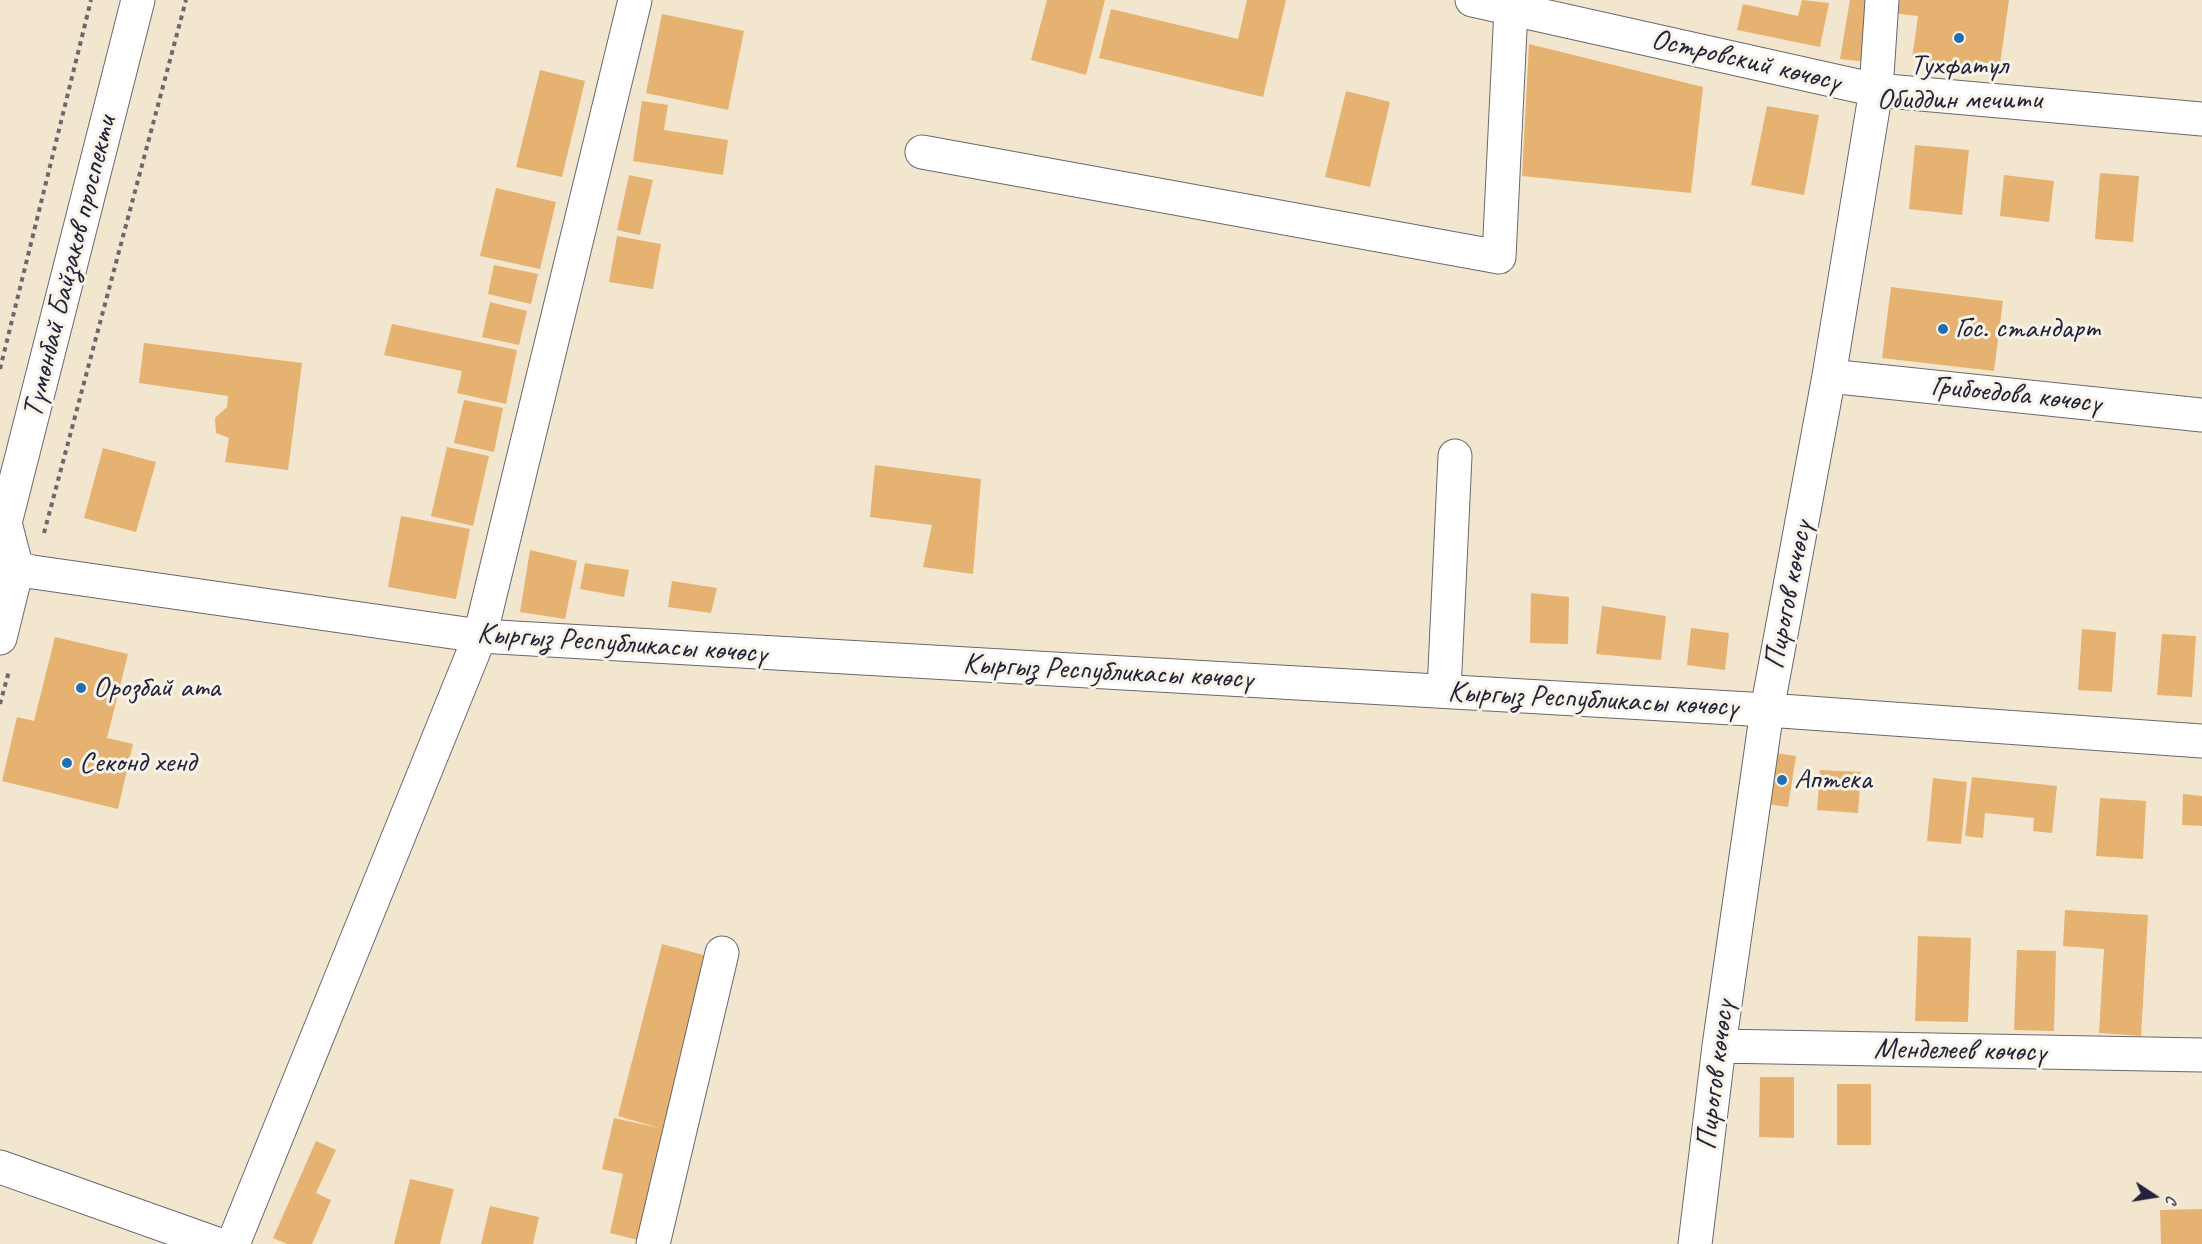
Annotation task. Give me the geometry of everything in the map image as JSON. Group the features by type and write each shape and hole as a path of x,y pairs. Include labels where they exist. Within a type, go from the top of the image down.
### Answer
{"main road":[{"name":"Түмөнбай Байзаков проспекти","path":"2,528 138,0"},
{"path":"233,1244 480,636 635,0"},
{"name":"Островский көчөсү","path":"1472,0 1875,90 2202,119"},
{"name":"Пирогов көчөсү","path":"1695,1244 1719,1046 1767,710 1829,376 1875,90 1882,0"},
{"path":"922,152 1499,256 1511,9"},
{"name":"Грибоедова көчөсү","path":"1829,376 2202,415"},
{"path":"1443,691 1455,456"},
{"path":"2,528 17,569 6,649"},
{"name":"Кыргыз Республикасы көчөсү","path":"17,569 480,636 1767,710 2202,741"},
{"path":"653,1244 722,953"},
{"name":"Менделеев көчөсү","path":"1719,1046 2202,1055"},
{"path":"0,1167 217,1244"}],"path":[{"path":"0,369 91,0"},
{"path":"17,569 186,0"},
{"path":"0,704 6,649"}],"building":[{"path":"1047,0 1105,0 1086,75 1031,60"},
{"path":"1247,0 1286,0 1263,97 1099,58 1111,9 1238,39"},
{"path":"1802,0 1829,3 1820,47 1737,30 1743,4 1798,16"},
{"path":"1850,0 1877,0 1868,62 1840,59"},
{"name":"Тухфатул Обиддин мечити","path":"1894,0 2009,0 1999,71 1912,59 1918,16 1893,13"},
{"path":"662,14 744,31 728,110 646,93"},
{"path":"1529,44 1703,87 1691,193 1522,176"},
{"path":"540,70 585,81 562,177 516,167"},
{"path":"1346,91 1390,102 1370,187 1325,177"},
{"path":"642,101 668,105 664,130 728,140 723,175 633,161"},
{"path":"1767,106 1819,115 1804,195 1751,185"},
{"path":"1915,145 1969,150 1962,215 1909,209"},
{"path":"2100,173 2139,176 2133,242 2095,239"},
{"path":"629,175 653,180 640,235 617,230"},
{"path":"2004,175 2054,181 2049,222 2000,216"},
{"path":"496,188 556,202 540,269 480,256"},
{"path":"617,236 661,244 653,289 609,282"},
{"path":"494,265 538,274 531,304 488,294"},
{"name":"Гос. стандарт","path":"1891,287 2003,301 1994,371 1882,358"},
{"path":"490,302 527,311 519,345 482,337"},
{"path":"392,324 517,350 506,404 457,393 462,371 384,355"},
{"path":"144,343 302,363 288,470 225,462 229,438 216,433 215,418 227,407 228,396 139,383"},
{"path":"464,400 503,408 494,452 454,443"},
{"path":"447,447 489,456 473,526 431,516"},
{"path":"103,448 156,462 136,532 84,518"},
{"path":"875,465 981,479 973,574 923,567 932,525 870,517"},
{"path":"401,516 470,529 456,599 388,587"},
{"path":"530,550 577,561 565,619 520,612"},
{"path":"585,563 629,570 624,597 580,589"},
{"path":"672,581 717,588 711,613 668,607"},
{"path":"1531,593 1569,597 1568,644 1530,643"},
{"path":"1602,606 1666,616 1661,660 1596,654"},
{"path":"1691,628 1729,633 1725,670 1687,665"},
{"path":"2082,629 2116,632 2112,692 2078,690"},
{"path":"2162,634 2196,636 2192,697 2157,695"},
{"path":"55,637 128,654 107,738 133,744 118,809 2,781 17,717 34,721"},
{"name":"Аптека","path":"1776,753 1796,756 1788,807 1768,804"},
{"path":"1820,770 1861,772 1858,813 1817,810"},
{"path":"1972,777 2057,786 2052,833 2033,831 2034,818 1985,813 1983,838 1965,836"},
{"path":"1933,778 1967,782 1961,844 1927,841"},
{"path":"2183,794 2202,796 2202,826 2182,825"},
{"path":"2100,798 2146,801 2143,859 2096,856"},
{"path":"2065,910 2148,915 2141,1036 2099,1033 2104,949 2063,946"},
{"path":"1918,936 1971,938 1968,1022 1915,1021"},
{"path":"662,944 711,957 642,1241 610,1233 623,1174 602,1169 614,1118 659,1128 618,1116"},
{"path":"2017,950 2056,951 2054,1031 2014,1030"},
{"path":"1760,1077 1794,1077 1794,1138 1759,1137"},
{"path":"1837,1084 1871,1084 1871,1145 1837,1145"},
{"path":"316,1141 336,1150 316,1193 331,1200 312,1244 287,1244 273,1238"},
{"path":"410,1179 454,1189 440,1244 394,1244"},
{"path":"490,1206 539,1217 533,1244 481,1244"},
{"path":"2202,1209 2202,1244 2161,1244 2160,1210"}],"place":[{"name":"Тухфатул Обиддин мечити","path":"1959,38"},
{"name":"Гос. стандарт","path":"1943,329"},
{"name":"Орозбай ата","path":"81,688"},
{"name":"Секонд хенд","path":"67,763"},
{"name":"Аптека","path":"1782,780"}]}
